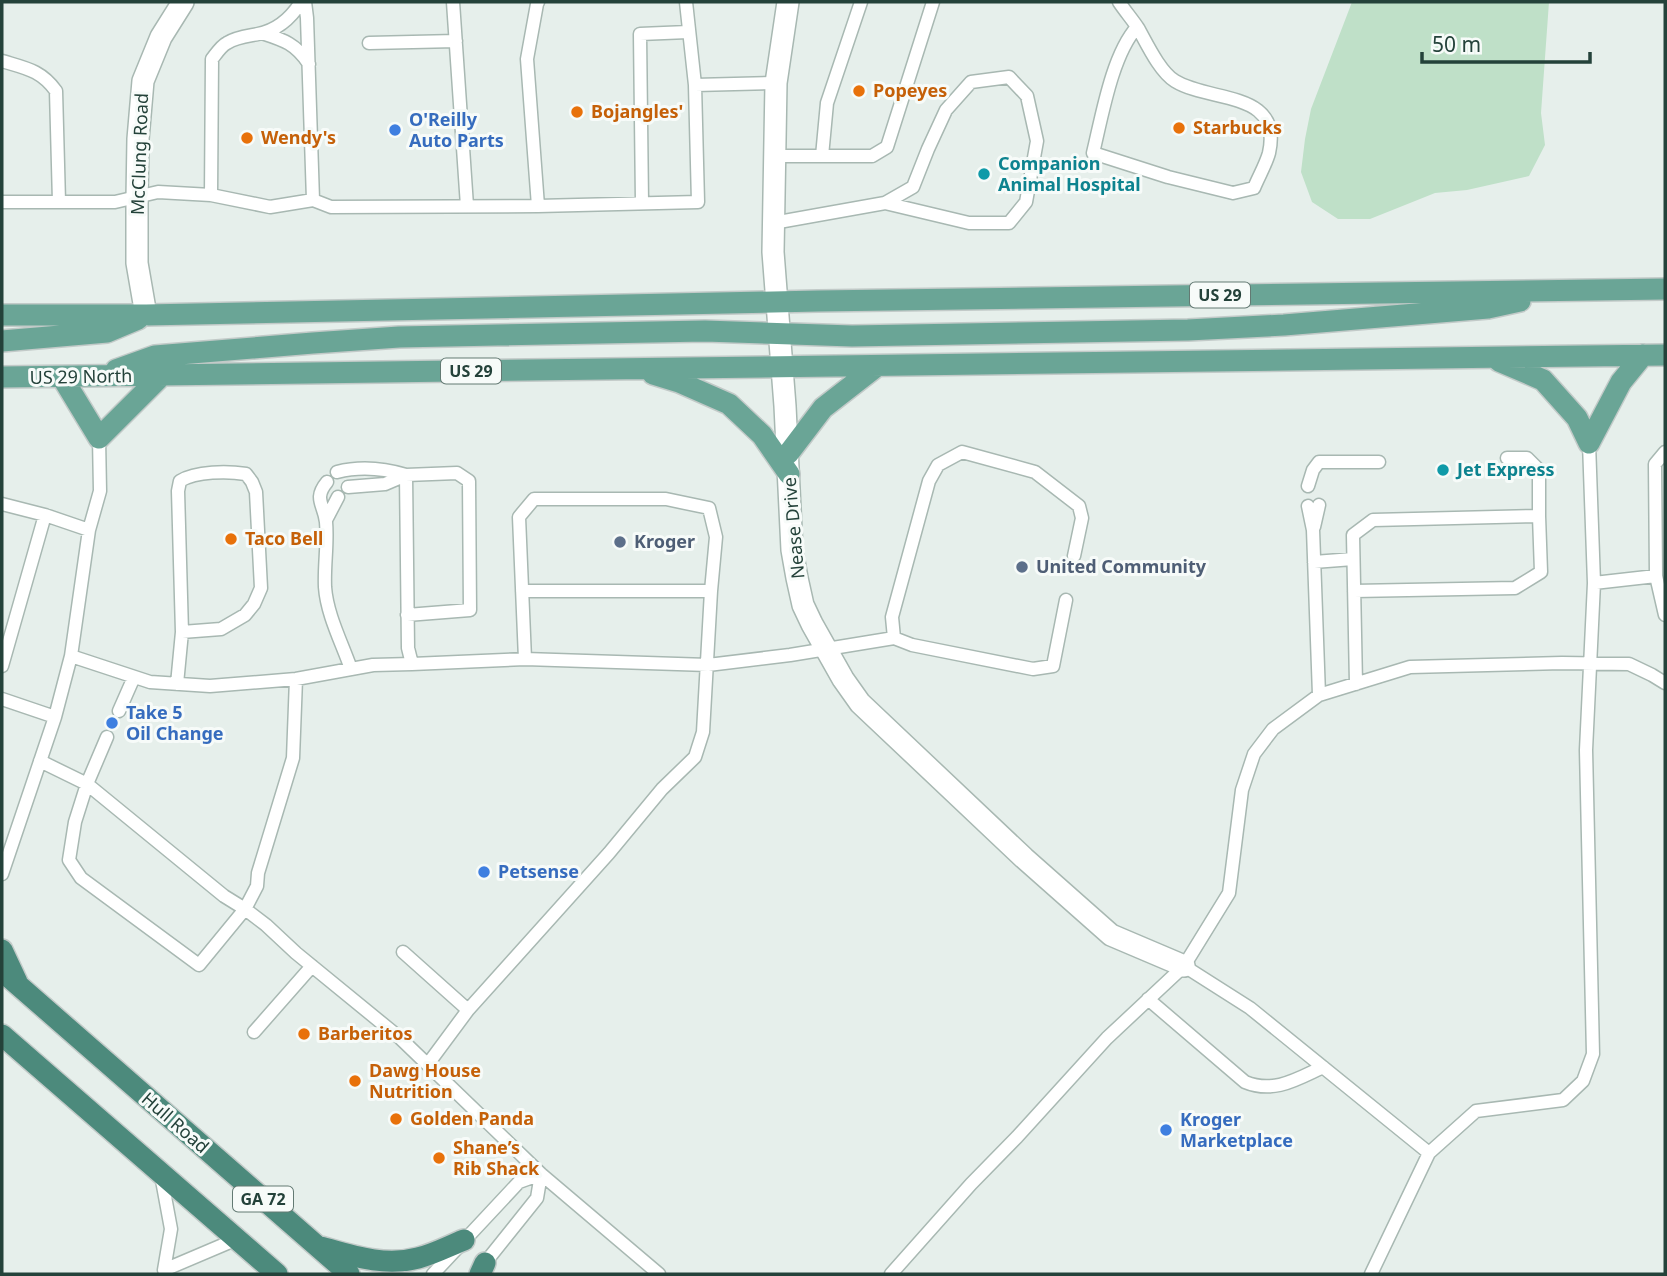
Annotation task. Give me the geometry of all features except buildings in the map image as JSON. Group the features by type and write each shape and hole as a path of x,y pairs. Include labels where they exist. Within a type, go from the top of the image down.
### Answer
{"highway":[{"path":"2,950 20,987"},
{"name":"Hull Road","path":"2,971 349,1274"},
{"name":"GA 72","path":"2,1035 160,1171 269,1270"},
{"path":"317,1246 372,1261 397,1262 419,1258 464,1240"}],"main road":[{"name":"US 29","path":"2,315 146,315 776,302 1665,289"},
{"path":"97,377 155,356 325,342 455,336 705,331 852,336 1174,331 1488,308 1564,291"},
{"path":"2,341 107,332 146,315"},
{"path":"1589,443 1620,383 1643,355"},
{"name":"US 29","path":"161,376 1665,355"},
{"path":"1490,357 1543,380 1577,418 1589,443"},
{"path":"638,369 729,404 788,464 823,408 877,366"},
{"path":"62,377 99,438 161,376"},
{"name":"US 29 North","path":"2,377 161,376"}],"street":[{"name":"McClung Road","path":"146,315 137,264 136,198 143,81 161,37 183,2"},
{"name":"Nease Drive","path":"788,2 776,83 773,263 782,366 792,550 803,605 811,624 860,704 1024,858 1111,935 1184,965"}],"lane":[{"path":"211,195 212,59 226,43 283,24 303,2"},
{"path":"303,2 307,18 313,200"},
{"path":"453,2 467,206"},
{"path":"538,2 527,59 538,206"},
{"path":"2,202 115,202 158,192 211,195 270,207 313,200 331,207 698,202 695,85 686,2"},
{"path":"822,156 827,103 861,2"},
{"path":"774,156 872,156 887,147 933,2"},
{"path":"1119,2 1137,27 1161,67 1173,80 1190,88 1253,106 1262,114 1271,127 1269,153 1254,188 1233,193 1168,177 1093,153 1111,80 1127,37 1137,27"},
{"path":"642,203 640,34 688,32"},
{"path":"262,33 286,41 302,53 309,64"},
{"path":"369,43 456,41"},
{"path":"2,61 38,72 56,91 59,202"},
{"path":"773,223 885,203 913,187 946,110 971,82 1009,77 1027,96 1037,141 1027,202 1009,223 969,223 885,203"},
{"path":"695,85 776,83"},
{"path":"2,874 55,717 71,656 89,530 100,491 99,438"},
{"path":"1371,1274 1429,1153 1476,1111 1563,1100 1583,1081 1593,1054 1587,750 1594,583 1589,443"},
{"path":"894,638 892,617 929,481 939,466 962,452 1035,472 1079,506 1082,519 1074,556"},
{"path":"1665,453 1655,464 1657,576 1665,615"},
{"path":"1354,591 1515,589 1541,572 1539,470 1527,458 1507,458"},
{"path":"1313,486 1312,470 1318,462 1379,462"},
{"path":"337,472 385,468 405,475 457,473 469,481 470,610 407,615"},
{"path":"177,684 182,632 177,491 180,481 189,476 233,472 246,474 256,492 261,587 254,604 245,615 234,622 221,629 182,632"},
{"path":"348,487 385,484 405,475"},
{"path":"405,475 408,648 412,664"},
{"path":"327,482 321,489 319,499 326,520 325,588 351,669"},
{"path":"326,520 338,497"},
{"path":"428,1064 468,1010 609,853 662,789 695,757 703,732 716,537 709,508 666,499 534,499 519,517 525,659"},
{"path":"2,504 45,514 89,530"},
{"path":"1313,505 1319,695"},
{"path":"2,666 45,514"},
{"path":"1356,684 1353,536 1373,520 1539,516"},
{"path":"1314,562 1353,559"},
{"path":"1594,583 1657,576"},
{"path":"522,591 711,591"},
{"path":"71,656 150,682 210,686 296,679 373,666 525,659 708,665 894,638 912,645 1032,669 1053,667 1066,600"},
{"path":"891,1274 1107,1038 1184,965 1229,893 1242,790 1254,754 1273,729 1319,695 1410,667 1629,664 1665,684"},
{"path":"119,711 134,677"},
{"path":"107,737 87,784 75,822 69,860 81,878 199,965 245,909 257,886 258,873 293,758 296,679"},
{"path":"2,699 55,717"},
{"path":"40,761 87,784 223,896 266,925 400,1038 541,1174 659,1274"},
{"path":"403,952 468,1010"},
{"path":"1184,965 1250,1008 1429,1153"},
{"path":"254,1032 312,966"},
{"path":"1149,999 1245,1082 1259,1088 1287,1084 1323,1067"},
{"path":"160,1171 171,1228 163,1272"},
{"path":"433,1274 519,1182 541,1174"},
{"path":"480,1271 537,1198 541,1174"},
{"path":"163,1272 237,1239"}],"green space":[{"path":"1352,2 1549,2 1541,113 1545,145 1529,176 1467,190 1435,193 1370,219 1338,219 1312,202 1301,172 1311,109"}],"place":[{"name":"Popeyes","path":"859,91"},
{"name":"Bojangles'","path":"577,112"},
{"name":"Starbucks","path":"1179,128"},
{"name":"O'Reilly Auto Parts","path":"395,130"},
{"name":"Wendy's","path":"247,138"},
{"name":"Companion Animal Hospital","path":"984,174"},
{"name":"Jet Express","path":"1443,470"},
{"name":"Taco Bell","path":"231,539"},
{"name":"Kroger","path":"620,542"},
{"name":"United Community","path":"1022,567"},
{"name":"Take 5 Oil Change","path":"112,723"},
{"name":"Petsense","path":"484,872"},
{"name":"Barberitos","path":"304,1034"},
{"name":"Dawg House Nutrition","path":"355,1081"},
{"name":"Golden Panda","path":"396,1119"},
{"name":"Kroger Marketplace","path":"1166,1130"},
{"name":"Shane’s Rib Shack","path":"439,1158"}]}
